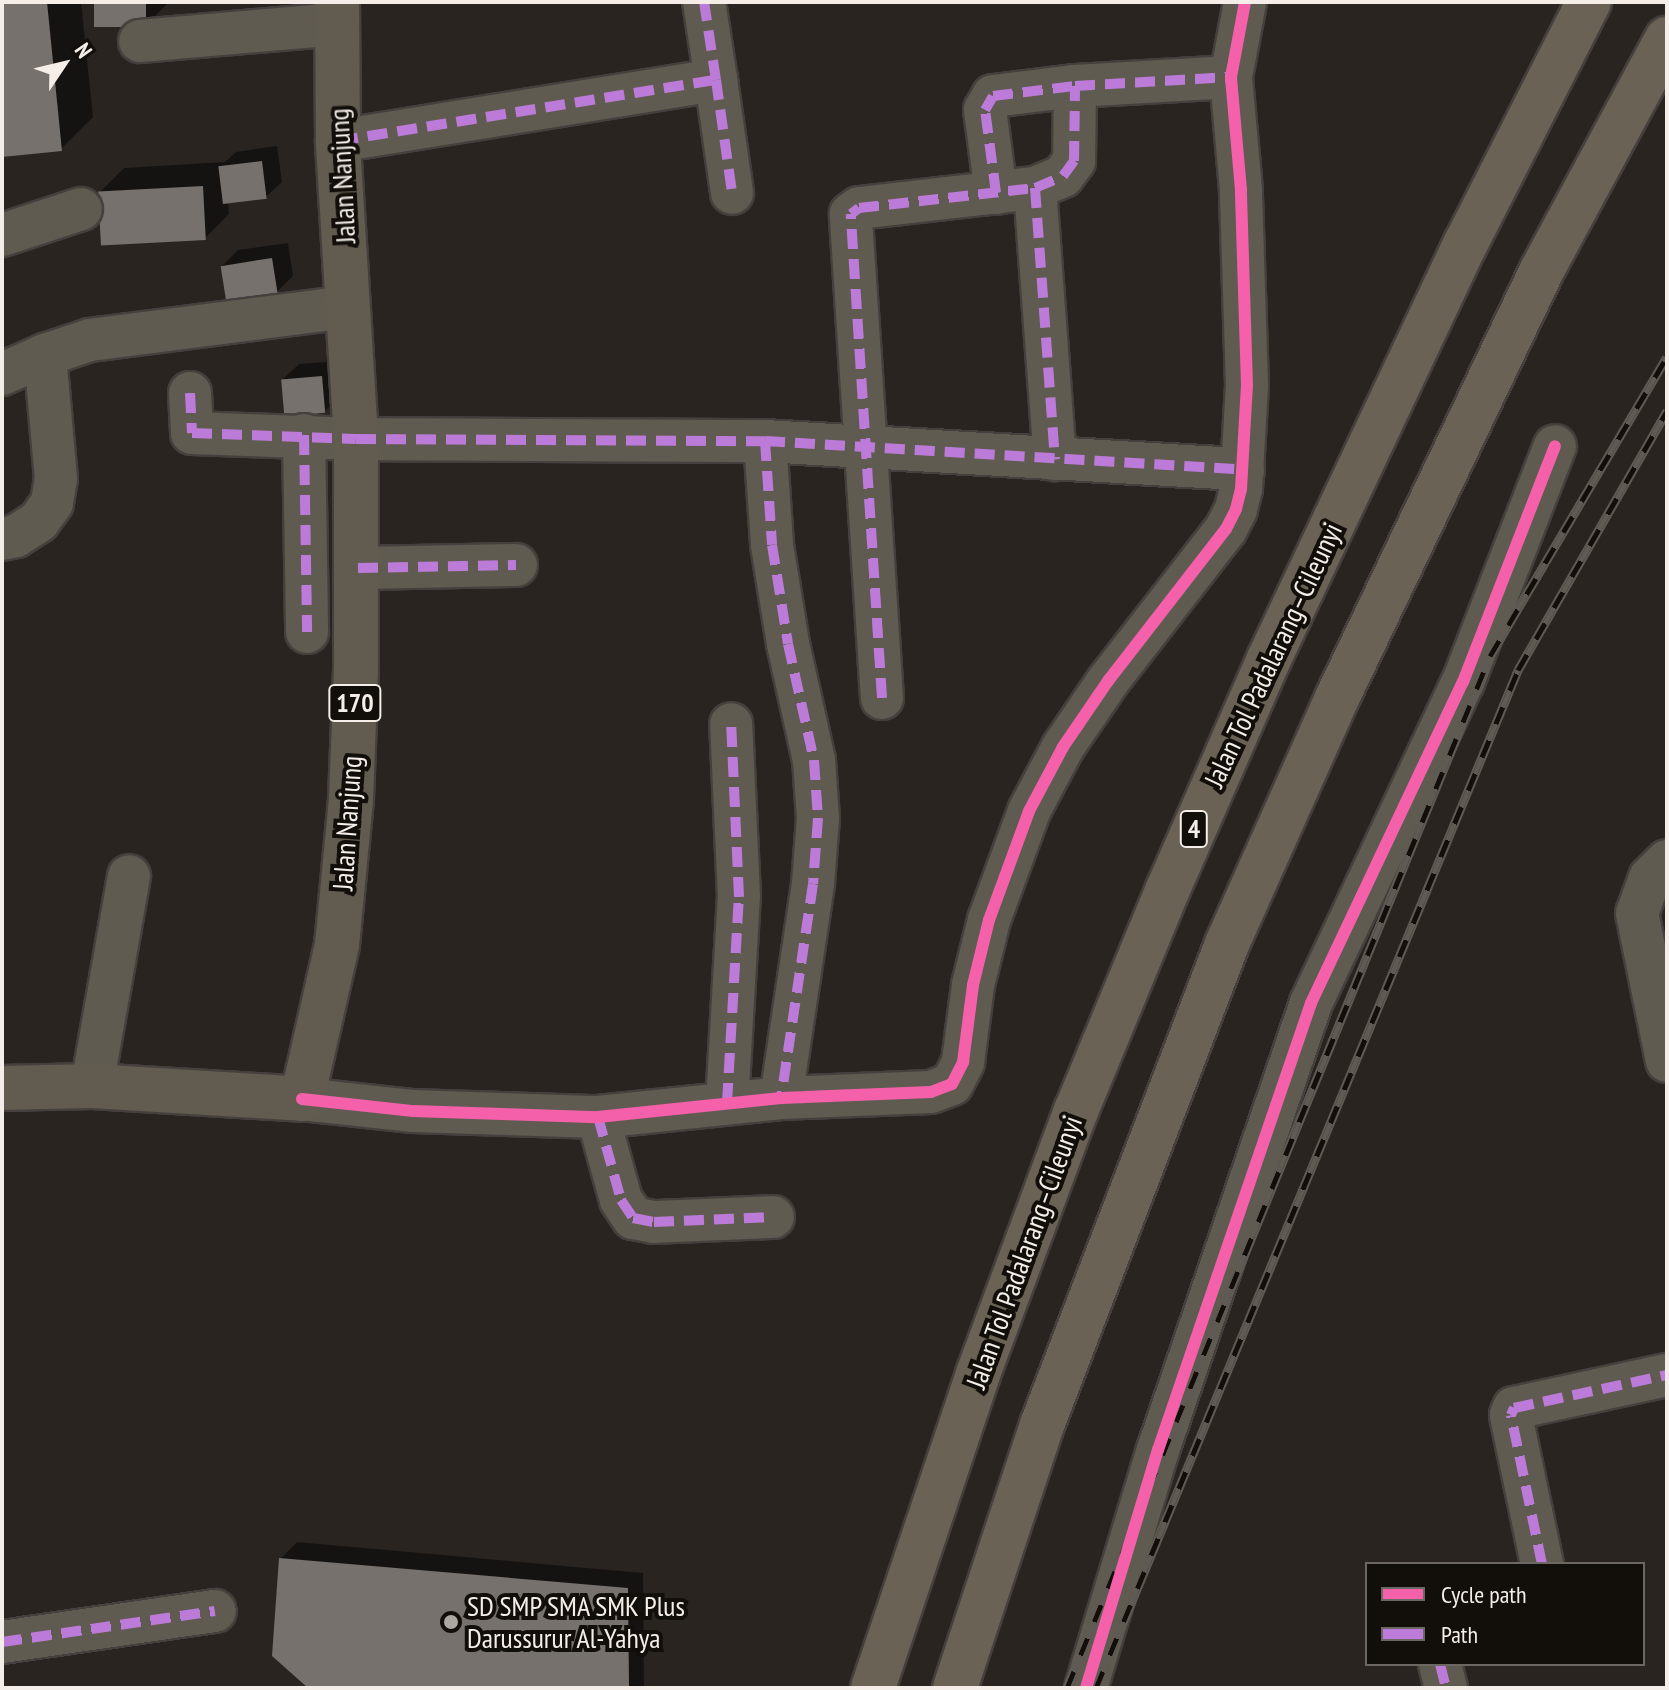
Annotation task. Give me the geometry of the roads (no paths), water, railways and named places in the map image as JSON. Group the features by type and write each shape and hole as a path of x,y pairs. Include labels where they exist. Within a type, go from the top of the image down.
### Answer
{"highway":[{"name":"Jalan Tol Padalarang–Cileunyi","path":"873,1688 989,1345 1076,1111 1168,889 1269,659 1451,273 1589,2"},
{"path":"955,1688 1042,1425 1227,944 1337,698 1542,270 1667,39"}],"main road":[{"name":"Jalan Nanjung","path":"302,1099 337,945 351,799 358,568 356,439 338,141 337,13"},
{"path":"2,1088 92,1086 302,1099"}],"street":[{"path":"704,2 732,193"},
{"path":"302,1099 413,1111 598,1117 781,1098 931,1092 952,1084 959,1076 973,985 989,920 1029,811 1063,747 1108,681 1226,529 1236,509 1243,469 1247,386 1241,190 1231,77 1245,2"},
{"path":"140,41 337,13"},
{"path":"1055,459 1016,190 985,110 989,99 1075,86 1231,77"},
{"path":"338,141 716,80"},
{"path":"882,698 851,214 859,208 1016,190 1063,176 1074,161 1075,86"},
{"path":"2,235 81,209"},
{"path":"2,374 90,340 348,307"},
{"path":"2,539 16,536 39,521 52,503 56,479 45,355"},
{"path":"190,393 192,433 356,439 765,441 1243,469"},
{"path":"304,435 307,632"},
{"path":"765,441 772,545 788,644 814,760 818,818 813,884 781,1098"},
{"path":"1086,1688 1158,1450 1311,1003 1463,682 1555,446"},
{"path":"358,568 516,565"},
{"path":"727,1103 739,897 731,724"},
{"path":"1667,861 1650,878 1641,894 1637,913 1667,1061"},
{"path":"92,1086 129,876"},
{"path":"598,1117 621,1200 633,1218 654,1222 773,1217"},
{"path":"1542,1562 1512,1410 1516,1406 1667,1375"},
{"path":"2,1642 215,1611"},
{"path":"1440,1666 1446,1688"}],"railway":[{"path":"1067,1688 1490,656 1667,357"},
{"path":"1096,1688 1518,670 1667,411"}],"place":[{"name":"SD SMP SMA SMK Plus Darussurur Al-Yahya","path":"451,1622"}]}
